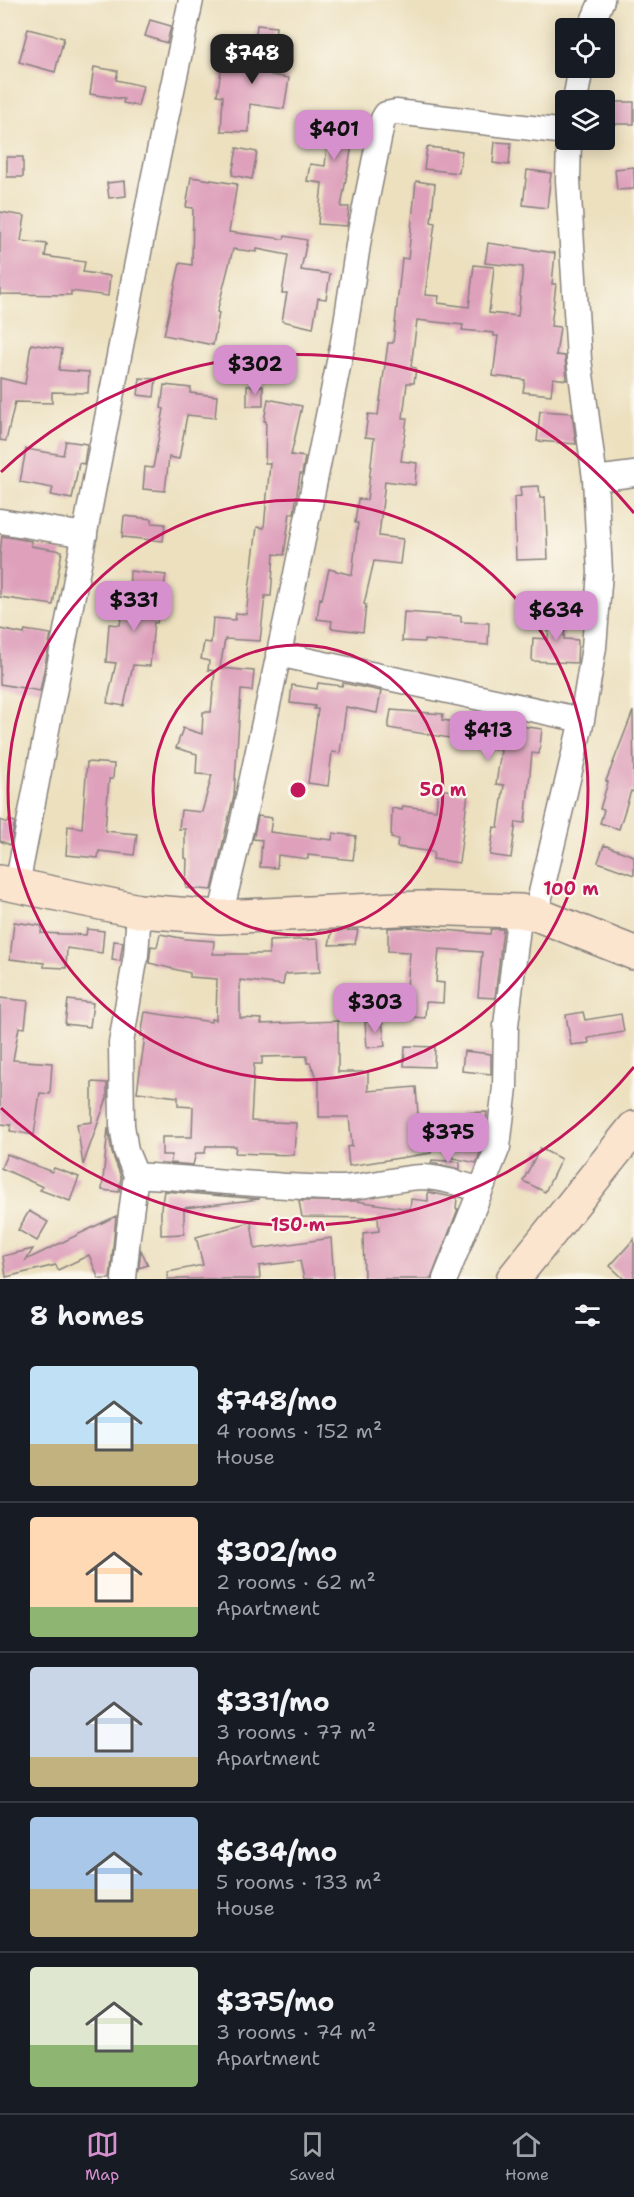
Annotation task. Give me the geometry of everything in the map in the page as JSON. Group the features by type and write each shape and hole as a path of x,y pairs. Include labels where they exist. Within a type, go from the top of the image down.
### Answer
{"street":[{"path":"191,0 85,535 8,883 139,911 220,918 410,909 528,913 634,953"},
{"path":"594,18 602,0"},
{"path":"220,918 245,814 296,574 383,119 386,114 396,112 555,131"},
{"path":"445,1279 498,1148 505,1087 506,1025 528,913 582,720 594,647 600,572 594,479 579,359 568,180 569,150"},
{"path":"594,479 634,474"},
{"path":"0,521 85,535"},
{"path":"278,654 582,720"},
{"path":"124,1279 136,1175 126,1151 122,1125 121,1043 136,955 139,911"},
{"path":"513,1279 634,1128"},
{"path":"136,1175 206,1179 255,1185 338,1188 362,1188 424,1177 480,1190"}],"building":[{"path":"150,20 171,26 167,43 145,36"},
{"path":"257,25 276,27 271,75 289,78 284,109 250,104 249,132 221,131 223,96 217,95 222,65 252,70"},
{"path":"28,29 64,38 55,72 19,62"},
{"path":"94,67 118,71 116,80 143,86 138,106 123,103 124,99 90,94"},
{"path":"615,102 634,102 634,124 615,124"},
{"path":"302,112 329,117 329,115 369,118 363,146 352,145 341,207 349,207 347,226 318,224 322,183 307,181 310,164 325,166 328,134 299,130"},
{"path":"495,142 511,143 509,165 493,163"},
{"path":"427,147 462,151 459,173 424,169"},
{"path":"237,148 257,152 252,179 232,175"},
{"path":"7,157 23,157 23,177 7,177"},
{"path":"634,167 634,189 617,190 615,169"},
{"path":"527,170 551,173 547,208 523,205"},
{"path":"191,177 237,184 229,232 307,240 301,270 330,274 326,299 318,298 313,328 282,321 287,293 282,293 288,255 257,249 257,252 233,249 217,312 219,313 213,345 164,335 180,263 192,265 193,208 186,207"},
{"path":"125,181 126,196 109,198 107,183"},
{"path":"416,181 435,184 431,222 435,223 425,295 439,296 438,303 469,307 474,265 494,267 489,313 518,316 523,267 485,263 488,243 555,253 552,284 556,284 551,326 560,327 556,355 565,356 567,380 553,378 551,395 523,392 525,380 493,376 498,336 494,336 494,333 462,330 463,325 417,320 411,367 416,368 414,383 407,383 403,418 407,418 401,461 417,463 415,485 385,481 379,536 403,539 400,564 374,561 364,604 366,605 363,632 331,628 332,621 317,619 320,598 322,599 329,569 352,575 358,523 355,523 358,499 367,500 374,438 365,437 368,414 378,415 388,343 393,343 402,258 408,259"},
{"path":"0,212 25,216 21,241 47,244 45,256 85,262 83,272 110,276 108,296 71,291 71,295 0,294"},
{"path":"31,344 62,349 59,370 89,372 88,393 52,392 52,403 15,402 6,441 0,440 0,378 25,384"},
{"path":"140,378 156,379 154,397 138,395"},
{"path":"164,385 191,388 190,393 217,396 215,418 187,415 179,459 169,457 165,491 143,489 145,467 153,468 164,409 161,408"},
{"path":"247,386 263,386 263,406 247,406"},
{"path":"268,399 302,406 291,455 305,457 294,513 290,513 284,555 274,554 271,596 265,596 260,641 225,639 220,668 254,671 252,691 241,690 234,795 212,890 186,888 185,829 179,829 181,810 202,812 212,775 196,774 197,754 176,748 183,728 202,734 203,712 211,712 215,671 208,670 209,661 201,659 204,642 211,643 213,618 235,620 236,613 246,614 257,527 264,528 270,463 265,463 266,421 264,421"},
{"path":"540,411 572,413 576,444 537,441"},
{"path":"66,441 87,444 84,464 79,463 72,499 51,495 53,488 20,482 26,449 63,455"},
{"path":"539,486 540,498 545,497 548,559 516,560 514,497 521,496 520,487"},
{"path":"124,516 152,519 152,523 165,524 163,541 122,537"},
{"path":"2,536 31,541 31,546 62,551 53,605 0,597"},
{"path":"130,571 166,575 157,623 154,622 150,666 133,665 124,706 107,703 116,663 106,662 109,624 120,625 125,595 129,596"},
{"path":"550,608 566,609 564,639 578,640 577,663 532,661 533,638 548,639"},
{"path":"404,612 461,616 461,622 489,623 488,645 424,640 424,642 402,641"},
{"path":"0,629 24,634 25,630 51,634 40,691 0,684"},
{"path":"318,683 342,686 343,683 381,691 377,713 346,707 340,753 332,752 328,786 308,783 318,709 314,709 315,706 290,703 292,685 317,689"},
{"path":"391,710 443,714 442,720 505,729 506,724 542,729 539,754 532,753 525,823 516,822 511,858 490,855 494,827 498,828 504,785 496,784 501,750 455,745 456,739 388,728"},
{"path":"633,711 634,792 631,791 619,829 600,823 604,810 600,809 608,782 606,781"},
{"path":"87,762 114,764 113,779 109,779 105,831 137,834 134,855 99,851 98,858 66,855 68,826 82,828"},
{"path":"438,789 468,793 459,863 433,859 434,852 397,847 398,839 391,838 392,808 402,810 403,806 436,810"},
{"path":"258,816 272,818 270,832 332,840 333,833 356,836 353,860 308,855 308,859 278,855 277,868 260,867 262,840 253,839"},
{"path":"0,820 8,823 9,820 15,822 10,845 0,841"},
{"path":"604,845 634,856 634,875 598,862"},
{"path":"14,922 42,926 41,933 86,935 87,929 104,931 102,953 67,948 66,968 44,967 44,963 10,959"},
{"path":"410,927 490,934 491,929 503,929 495,998 478,997 482,952 439,949 436,982 444,983 443,1003 426,1002 425,1018 377,1014 374,991 407,987 410,952 388,951 388,928"},
{"path":"358,930 355,944 329,945 332,931"},
{"path":"160,934 214,941 213,954 269,954 269,941 318,939 320,972 285,974 283,985 240,980 240,1018 262,1019 261,1024 338,1021 338,1072 368,1072 368,1091 416,1087 419,1129 432,1129 431,1153 349,1166 347,1147 352,1146 349,1117 319,1117 319,1082 310,1063 307,1063 307,1056 262,1057 262,1064 254,1064 251,1121 296,1123 294,1155 235,1153 236,1146 206,1146 205,1153 196,1153 193,1165 170,1163 172,1155 162,1155 162,1137 192,1137 193,1107 178,1106 178,1097 137,1092 145,1036 141,1036 145,1012 211,1022 211,1019 216,1020 217,979 190,977 190,973 149,963 151,946 157,947"},
{"path":"114,941 123,942 120,961 112,960"},
{"path":"0,998 28,1001 25,1028 19,1027 13,1060 52,1063 50,1094 40,1093 34,1135 10,1131 11,1125 0,1124"},
{"path":"68,1000 93,1003 90,1027 65,1024"},
{"path":"583,1012 585,1020 621,1014 624,1032 588,1038 589,1043 571,1045 566,1015"},
{"path":"382,1020 385,1046 367,1048 365,1022"},
{"path":"405,1046 435,1047 434,1067 404,1066"},
{"path":"464,1051 491,1054 491,1074 462,1071"},
{"path":"92,1082 107,1083 107,1098 83,1165 77,1124 92,1122"},
{"path":"487,1112 484,1143 476,1163 453,1158 458,1113"},
{"path":"108,1128 112,1153 121,1177 119,1192 102,1190"},
{"path":"540,1148 561,1159 545,1192 523,1181"},
{"path":"7,1154 52,1172 54,1168 79,1177 70,1201 40,1190 43,1187 1,1168"},
{"path":"432,1160 460,1162 460,1169 431,1163"},
{"path":"164,1191 260,1199 184,1208 184,1234 161,1235 161,1208"},
{"path":"428,1192 457,1198 456,1209 458,1209 431,1279 364,1279 363,1233 379,1231 378,1218 302,1217 299,1201 356,1201 410,1209 411,1199 428,1201"},
{"path":"29,1211 48,1222 37,1241 18,1230"},
{"path":"116,1216 110,1279 99,1279 89,1255 58,1270 56,1265 6,1277 3,1256 33,1249 26,1260"},
{"path":"251,1222 255,1249 331,1238 334,1279 304,1279 300,1261 259,1266 260,1279 168,1279 168,1272 203,1265 196,1237"},
{"path":"634,1239 634,1279 624,1279 610,1266"},
{"path":"141,1250 148,1265 139,1268"}]}
